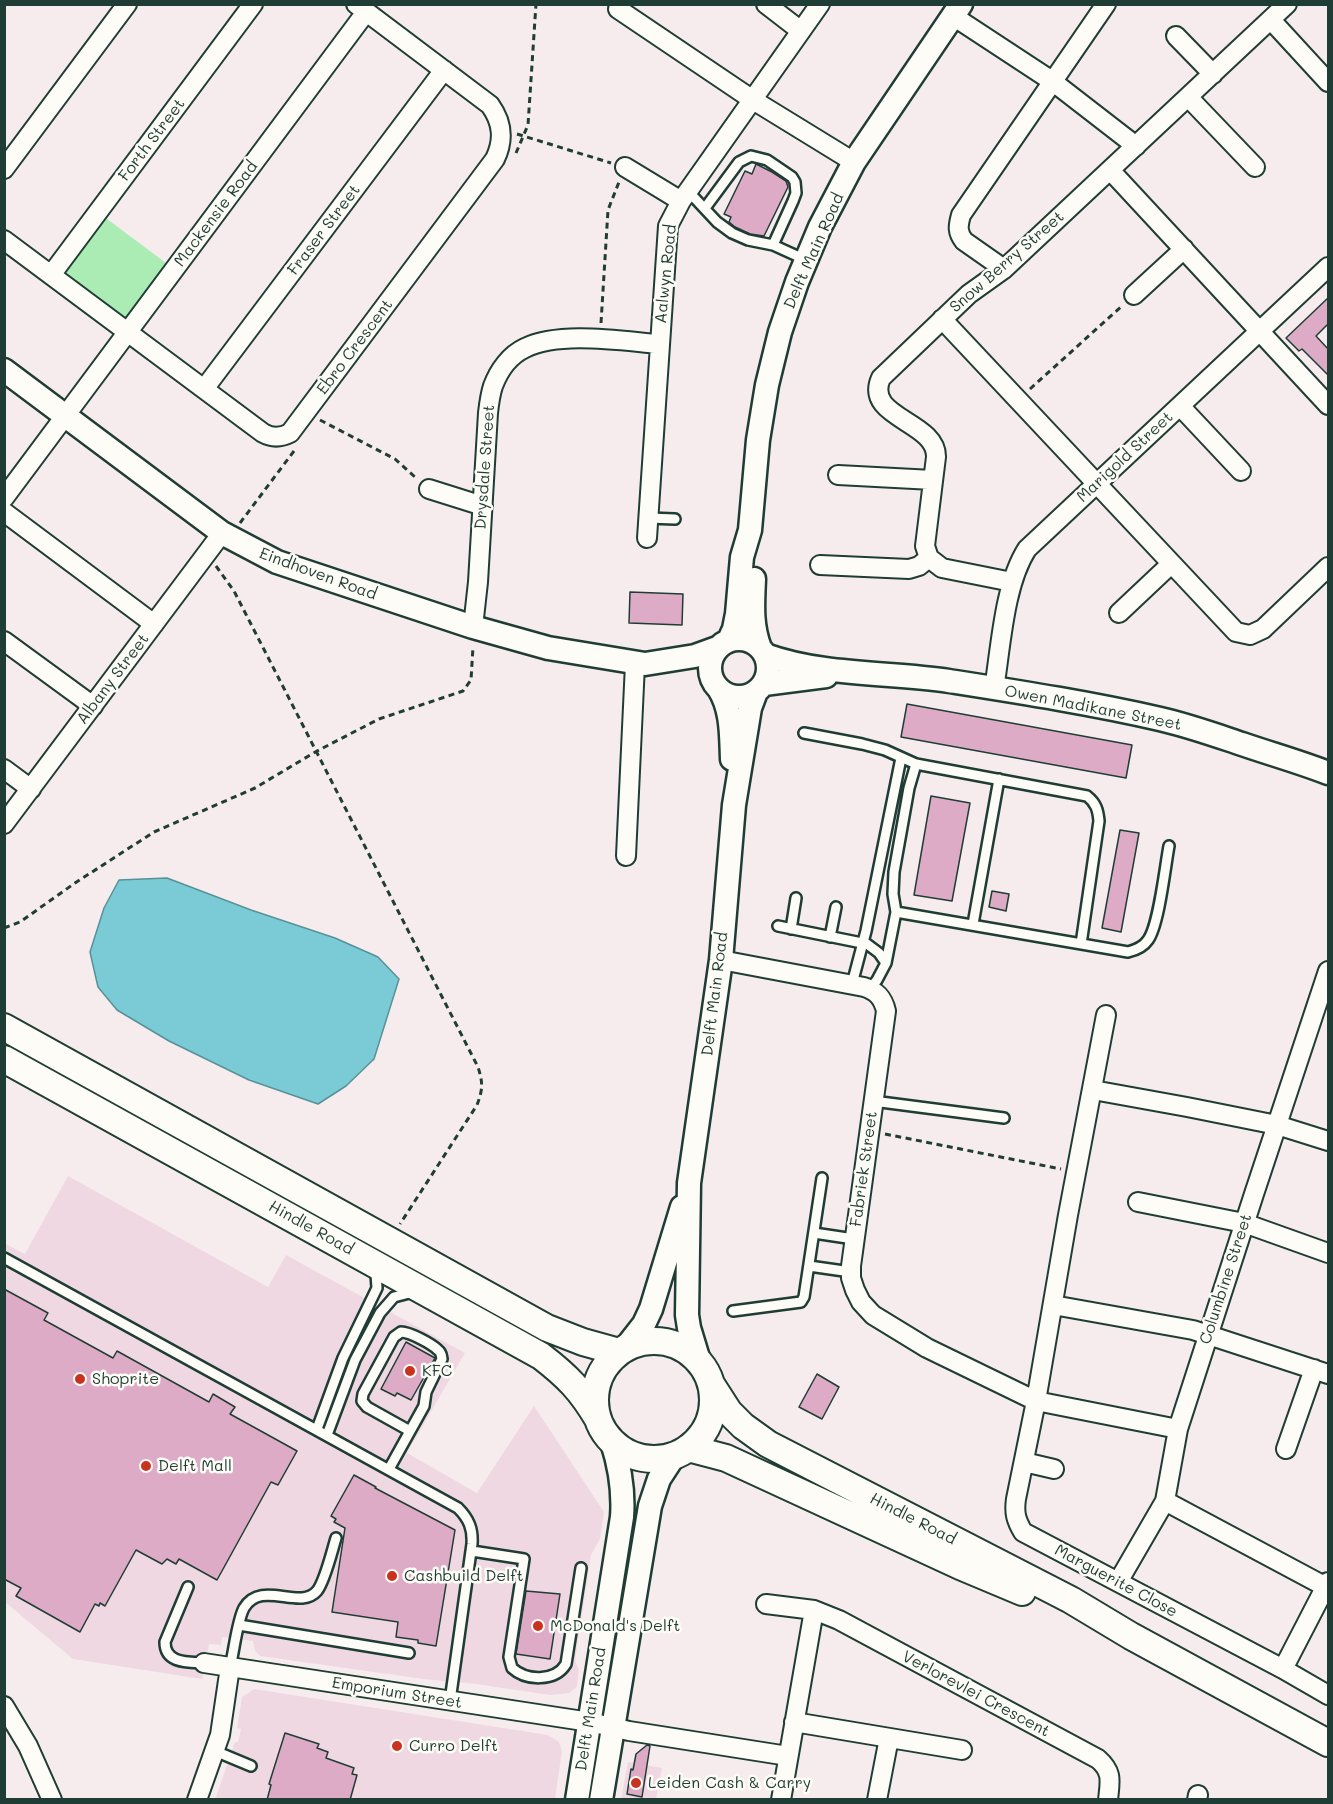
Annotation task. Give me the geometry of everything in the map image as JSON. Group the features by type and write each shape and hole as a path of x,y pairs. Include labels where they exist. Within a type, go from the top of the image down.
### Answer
{"main road":[{"name":"Hindle Road","path":"4,1027 547,1328 583,1342 622,1349"},
{"name":"Hindle Road","path":"4,1059 541,1356 575,1384 598,1419"},
{"path":"657,1340 673,1343 687,1350 707,1372 714,1402 710,1420 702,1436 681,1452 657,1459 641,1458 626,1452 606,1435 595,1409 595,1387 604,1367 622,1349 641,1342 657,1340"},
{"name":"Hindle Road","path":"711,1384 729,1412 743,1426 768,1444 1071,1600 1131,1636 1329,1743"},
{"name":"Hindle Road","path":"681,1452 726,1458 960,1566 1131,1636"}],"street":[{"path":"4,169 127,4"},
{"name":"Forth Street","path":"51,275 253,4"},
{"path":"766,4 801,31"},
{"name":"Aalwyn Road","path":"647,538 666,235 671,218 684,196 820,4"},
{"path":"1004,269 964,241 960,235 959,223 965,208 1106,4"},
{"name":"Snow Berry Street","path":"929,558 925,546 936,452 932,441 882,402 877,390 881,378 969,294 1004,269 1287,4"},
{"path":"361,8 490,105 496,113 501,130"},
{"name":"Mackensie Road","path":"4,498 128,333 361,8"},
{"path":"618,9 753,99 854,162"},
{"path":"957,10 1136,146"},
{"name":"Delft Main Road","path":"723,644 734,629 737,614 742,557 750,530 758,440 767,385 780,332 806,260 820,226 854,162 957,10"},
{"path":"1271,20 1329,82"},
{"path":"1176,36 1213,74"},
{"name":"Fraser Street","path":"204,389 444,70"},
{"path":"1188,97 1256,167"},
{"name":"Ebro Crescent","path":"4,240 263,433 273,437 285,436 306,413 495,159 502,140 501,130"},
{"path":"625,167 684,196"},
{"path":"1110,170 1329,405"},
{"path":"1134,295 1184,249"},
{"name":"Marigold Street","path":"994,688 1012,582 1017,566 1027,549 1329,267"},
{"path":"942,319 1231,628 1250,635 1263,629 1329,567"},
{"name":"Drysdale Street","path":"474,627 489,400 492,388 505,364 525,348 543,342 573,339 659,344"},
{"name":"Eindhoven Road","path":"4,370 222,533 277,562 474,627 548,648 687,672 716,685"},
{"path":"1180,406 1241,471"},
{"path":"838,475 933,480"},
{"path":"429,489 483,506"},
{"path":"4,513 154,624"},
{"name":"Delft Main Road","path":"750,530 755,558 753,615 755,635 763,651"},
{"name":"Albany Street","path":"4,824 222,533"},
{"path":"820,565 909,569 919,566 929,558 942,568 1012,582"},
{"path":"1119,613 1171,564"},
{"path":"746,640 763,651 768,664 768,675 760,688 747,696 737,697 727,695 716,685 710,664 712,656 723,644 746,640"},
{"path":"4,641 93,706"},
{"name":"Eindhoven Road","path":"640,664 695,656 723,644"},
{"name":"Owen Madikane Street","path":"763,651 783,661 852,673 926,678 994,688 1161,719 1329,773"},
{"path":"626,856 640,664"},
{"name":"Owen Madikane Street","path":"760,688 852,673"},
{"name":"Delft Main Road","path":"716,685 729,710 734,806"},
{"name":"Delft Main Road","path":"699,1361 687,1315 689,1183 721,960 734,806 750,708 760,688"},
{"path":"4,769 31,789"},
{"path":"721,960 870,989"},
{"name":"Columbine Street","path":"1118,1582 1165,1501 1178,1429 1244,1223 1327,979"},
{"name":"Fabriek Street","path":"870,989 880,996 886,1011 851,1272 855,1290 861,1302 873,1315 927,1348 1036,1401 1178,1429"},
{"name":"Marguerite Close","path":"1106,1015 1014,1513 1023,1532 1329,1695"},
{"path":"1093,1090 1277,1125 1329,1141"},
{"name":"Delft Main Road","path":"622,1349 644,1324 651,1309 689,1183"},
{"path":"1138,1202 1244,1223 1329,1253"},
{"path":"1053,1305 1193,1330 1321,1372 1286,1449"},
{"name":"Delft Main Road","path":"577,1800 622,1517 623,1488 612,1442"},
{"name":"Delft Main Road","path":"602,1800 650,1506 659,1479 681,1452"},
{"path":"1024,1462 1054,1469"},
{"path":"1165,1501 1328,1586 1283,1669"},
{"name":"Verlorevlei Crescent","path":"766,1604 814,1610 839,1620 1098,1759 1109,1772 1107,1800"},
{"path":"781,1800 814,1610"},
{"name":"Emporium Street","path":"204,1664 590,1722 788,1756"},
{"path":"197,1800 222,1754 220,1734 230,1667"},
{"path":"4,1706 28,1746 52,1800"},
{"path":"794,1722 962,1750"},
{"path":"877,1800 889,1738"}],"lane":[{"path":"705,208 739,162 751,156 767,160 792,177 796,186 793,201 773,245"},
{"path":"684,196 705,208 717,222 732,233 748,240 773,245 806,260"},
{"path":"648,518 675,519"},
{"path":"804,734 885,750 916,764 1087,796 1094,801 1099,821 1081,944"},
{"path":"852,984 863,943 901,758"},
{"path":"870,989 878,980 886,963 896,912 893,894 894,872 909,788 916,764"},
{"path":"973,924 999,779"},
{"path":"896,912 1128,952 1138,949 1148,940 1155,925 1169,846"},
{"path":"791,929 796,898"},
{"path":"830,937 836,907"},
{"path":"778,926 863,943 876,950 886,963"},
{"path":"873,1101 1004,1118"},
{"path":"733,1311 801,1302 804,1297 822,1178"},
{"path":"814,1233 854,1239"},
{"path":"4,1258 458,1508 471,1526 472,1551 450,1701"},
{"path":"317,1429 344,1358 377,1288 376,1274 364,1258"},
{"path":"808,1266 851,1272"},
{"path":"327,1435 355,1360 380,1313 394,1297 424,1290"},
{"path":"389,1469 424,1406 426,1392 442,1359 440,1351 410,1334 401,1332 394,1337 363,1394 362,1401 367,1407 410,1431"},
{"path":"230,1667 244,1609 252,1599 268,1595 304,1598 313,1595 321,1585 336,1538"},
{"path":"472,1551 524,1559 509,1657 512,1668 523,1675 550,1677 560,1673 566,1664 581,1568"},
{"path":"188,1587 165,1642 166,1651 176,1660 204,1664"},
{"path":"239,1625 409,1653"},
{"path":"222,1754 250,1766"}],"path":[{"path":"501,130 625,167 608,210 600,340"},
{"path":"1018,400 1134,295"},
{"path":"306,413 395,459 429,489"},
{"path":"207,552 234,591 478,1067 483,1083 477,1105 398,1226"},
{"path":"4,928 20,922 154,832 255,788 317,751 379,719 463,690 471,680 474,627"},
{"path":"869,1131 1077,1172"}],"shaded area":[{"path":"68,1176 268,1287 286,1255 465,1353 407,1453 477,1493 534,1406 604,1512 600,1539 591,1555 575,1661 579,1670 577,1687 569,1693 550,1695 423,1679 260,1656 255,1651 253,1641 222,1637 221,1645 209,1644 202,1679 73,1659 5,1602 4,1243 25,1254"},
{"name":"Curro Delft","path":"254,1689 548,1735 559,1742 562,1751 555,1799 215,1800 235,1742 238,1742 241,1729 237,1728 242,1697"},
{"path":"628,1762 662,1768 656,1799 621,1800"}],"green space":[{"path":"103,216 170,266 129,317 120,318 66,276 65,271"}],"water":[{"path":"167,878 251,910 335,938 378,957 399,979 374,1059 346,1086 318,1104 249,1080 169,1041 117,1010 98,987 90,952 104,908 119,880"}],"building":[{"path":"756,164 786,181 788,187 764,236 750,234 735,227 729,222 731,217 724,214 745,171 752,174"},
{"path":"1329,297 1329,323 1316,336 1329,350 1329,376 1302,349 1299,351 1286,338"},
{"path":"630,592 683,594 682,625 629,623"},
{"path":"907,704 1132,745 1126,778 901,737"},
{"path":"931,796 970,803 952,901 914,895"},
{"path":"1120,830 1139,833 1121,932 1102,928"},
{"path":"992,891 1009,894 1006,911 989,907"},
{"name":"Delft Mall","path":"4,1289 48,1313 44,1320 113,1358 117,1351 209,1402 213,1394 235,1407 230,1414 297,1451 278,1485 271,1482 217,1580 179,1559 176,1564 167,1559 162,1564 136,1550 105,1606 100,1603 99,1606 95,1604 80,1632 16,1596 21,1588 4,1579"},
{"name":"KFC","path":"406,1342 435,1358 411,1400 381,1389"},
{"path":"817,1374 839,1387 822,1419 799,1407"},
{"name":"Cashbuild Delft","path":"354,1475 455,1530 436,1646 418,1643 418,1640 396,1637 398,1622 332,1612 345,1528 334,1522 336,1519 331,1516"},
{"name":"McDonald's Delft","path":"526,1591 560,1594 550,1659 516,1654"},
{"path":"285,1733 319,1744 317,1748 328,1752 326,1758 354,1768 352,1774 357,1775 350,1800 267,1800 271,1785 269,1784"},
{"path":"647,1745 650,1746 642,1797 627,1794 636,1754"}],"place":[{"name":"KFC","path":"410,1371"},
{"name":"Shoprite","path":"80,1379"},
{"name":"Delft Mall","path":"146,1466"},
{"name":"Cashbuild Delft","path":"392,1576"},
{"name":"McDonald's Delft","path":"538,1626"},
{"name":"Curro Delft","path":"397,1746"},
{"name":"Leiden Cash & Carry","path":"636,1783"}]}
